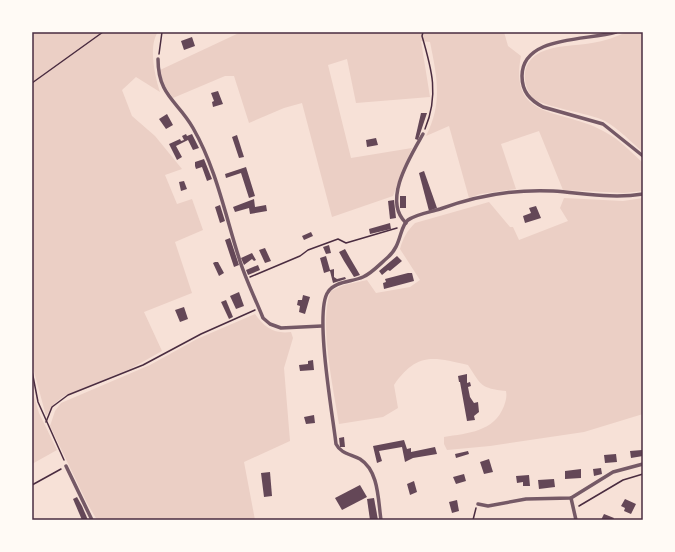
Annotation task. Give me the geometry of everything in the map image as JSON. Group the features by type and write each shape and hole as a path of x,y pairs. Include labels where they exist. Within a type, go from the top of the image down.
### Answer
{"street":[{"path":"616,32 597,37 547,44 535,51 526,59 522,71 522,85 529,97 534,102 603,124 643,156"},
{"path":"158,60 158,73 167,95 193,127 207,157 239,260 263,318 275,327 322,326"},
{"path":"404,225 400,218 396,197 405,167 423,134"},
{"path":"381,520 376,483 370,469 361,460 340,450 336,444 322,326 324,302 328,292 336,285 364,277 394,252 404,225 409,220 446,207 483,196 519,191 553,191 613,197 643,194"},
{"path":"478,504 488,506 526,499 572,498 613,472 643,464"},
{"path":"66,466 92,520"},
{"path":"572,498 576,520"}],"path":[{"path":"32,83 103,32"},
{"path":"158,60 162,32"},
{"path":"423,32 433,84 434,101 431,114 423,134"},
{"path":"247,278 300,256 308,250 338,239 346,243 404,225"},
{"path":"46,422 52,407 68,395 143,365 201,334 259,308"},
{"path":"32,371 38,402 66,466 32,485"},
{"path":"574,509 623,480 643,474"},
{"path":"473,520 478,504"}],"shaded area":[{"path":"32,32 158,32 153,45 153,62 160,92 136,77 122,90 132,116 155,136 182,169 165,175 177,204 192,199 203,230 175,242 192,293 144,312 162,351 130,369 64,396 55,403 46,416 32,364"},
{"path":"241,32 504,32 508,46 521,56 519,77 523,92 531,103 543,110 589,125 605,132 620,142 643,163 643,191 624,193 563,190 539,131 501,144 516,189 480,194 469,198 449,126 426,136 435,112 437,89 435,67 430,42 421,41 430,97 356,103 347,59 328,65 351,158 412,148 393,196 332,217 302,103 284,108 249,123 234,76 225,76 173,98 163,83 160,70"},
{"path":"627,32 643,32 643,152 605,121 589,115 546,104 533,98 526,86 525,80 525,73 528,63 541,52 560,47 601,41"},
{"path":"564,198 623,201 643,198 643,414 584,432 490,446 447,450 444,444 444,437 479,430 494,421 500,415 506,398 506,391 491,389 482,385 468,365 435,359 418,362 402,374 394,385 398,408 383,417 339,424 326,337 327,304 331,291 344,285 367,280 376,293 410,287 420,280 400,249 402,241 415,223 489,202 510,227 513,227 519,240 568,221 560,208"},
{"path":"255,314 262,323 270,329 280,332 291,332 293,338 284,368 290,441 244,462 255,520 97,520 87,503 50,426 55,411 61,403 150,365 197,339"},
{"path":"32,390 39,413 57,450 32,464"}],"building":[{"path":"192,37 195,46 184,50 181,41"},
{"path":"218,91 223,104 213,107 212,102 214,101 211,93"},
{"path":"421,113 427,113 418,140 415,139"},
{"path":"167,114 173,125 166,129 159,119"},
{"path":"186,134 187,136 192,134 199,148 193,150 188,140 176,146 182,157 177,160 169,144 180,139 181,141 184,140 182,136"},
{"path":"237,135 244,157 239,158 232,137"},
{"path":"376,138 378,145 367,147 366,140"},
{"path":"204,159 212,179 207,181 202,167 196,169 195,166 195,162"},
{"path":"246,167 255,196 249,198 241,173 226,178 225,174"},
{"path":"424,171 437,208 429,211 419,173"},
{"path":"184,181 187,189 181,191 179,182"},
{"path":"400,196 406,196 406,208 400,208"},
{"path":"254,199 255,207 266,205 267,211 250,214 249,208 235,212 233,207"},
{"path":"394,200 396,218 390,219 388,201"},
{"path":"220,205 225,221 220,223 215,207"},
{"path":"536,206 541,218 525,223 523,216 531,213 529,208"},
{"path":"390,223 391,229 370,234 369,229"},
{"path":"311,232 313,236 304,240 302,236"},
{"path":"230,238 239,265 234,267 225,240"},
{"path":"329,245 331,253 326,254 323,247"},
{"path":"265,248 271,261 265,263 259,250"},
{"path":"345,249 360,275 354,277 344,261 339,252"},
{"path":"252,253 256,260 254,261 252,259 244,265 241,258"},
{"path":"326,256 330,270 334,269 334,277 337,279 345,277 346,279 333,283 330,271 324,273 320,258"},
{"path":"397,256 402,261 390,271 388,270 382,275 379,271"},
{"path":"218,262 224,273 219,276 213,263"},
{"path":"258,265 260,270 248,275 246,270"},
{"path":"412,273 414,281 384,289 383,283 386,282 385,279"},
{"path":"239,292 244,306 236,309 230,296"},
{"path":"303,295 310,297 305,314 299,312 300,306 297,305 298,300 302,300"},
{"path":"226,300 233,317 229,319 221,302"},
{"path":"184,307 188,319 180,322 175,310"},
{"path":"313,360 314,370 300,371 299,365 308,364 308,361"},
{"path":"467,374 467,383 470,382 471,386 468,387 470,397 474,403 478,402 479,412 474,416 475,420 467,421 458,376"},
{"path":"314,415 315,423 306,424 304,417"},
{"path":"344,437 345,447 340,447 339,438"},
{"path":"404,440 407,449 411,448 411,452 435,447 437,454 413,458 405,462 402,447 379,451 382,461 377,463 373,446"},
{"path":"642,450 643,456 631,458 630,451"},
{"path":"468,451 469,454 456,458 455,454"},
{"path":"616,454 617,462 605,463 604,455"},
{"path":"489,459 493,472 484,474 480,462"},
{"path":"601,468 602,474 594,476 593,469"},
{"path":"581,469 581,478 565,479 565,471"},
{"path":"270,472 272,496 264,497 261,473"},
{"path":"464,474 466,481 456,484 453,477"},
{"path":"529,475 530,486 523,486 523,482 517,483 516,476"},
{"path":"554,479 555,487 539,489 538,480"},
{"path":"414,481 417,492 410,495 407,484"},
{"path":"360,485 367,497 342,510 335,498"},
{"path":"77,497 88,520 82,520 73,499"},
{"path":"374,498 378,520 370,520 367,499"},
{"path":"625,499 636,504 631,514 624,511 625,508 621,506"},
{"path":"457,500 459,511 452,513 449,502"},
{"path":"604,514 614,518 613,520 601,520"}]}
